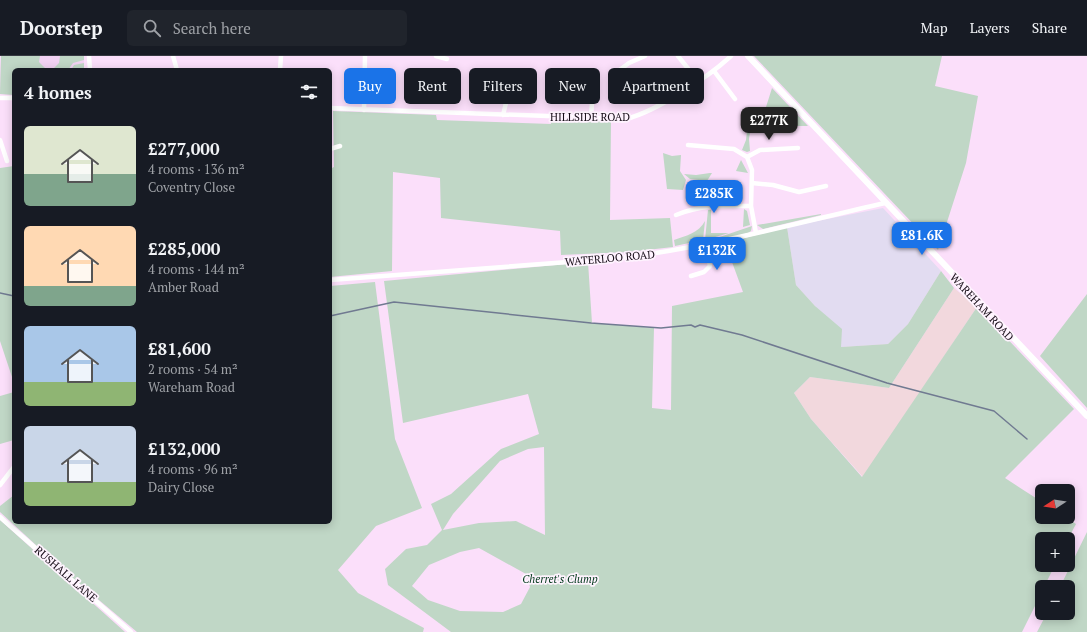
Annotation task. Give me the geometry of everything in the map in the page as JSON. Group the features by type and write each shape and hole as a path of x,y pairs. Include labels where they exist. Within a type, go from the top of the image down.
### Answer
{"street":[{"path":"90,56 90,68"},
{"path":"173,56 176,68"},
{"path":"280,68 281,56"},
{"path":"364,110 365,56"},
{"path":"436,56 447,59"},
{"path":"622,68 629,63 645,56"},
{"path":"678,56 688,68"},
{"name":"HILLSIDE ROAD","path":"704,77 714,71 731,56"},
{"name":"WAREHAM ROAD","path":"748,56 1087,416"},
{"path":"714,71 736,99"},
{"path":"0,98 12,98"},
{"path":"503,115 506,104"},
{"path":"591,118 592,104"},
{"name":"HILLSIDE ROAD","path":"332,108 626,119 642,115 660,104"},
{"path":"0,140 7,161"},
{"path":"688,145 734,149 747,157 752,170 751,206 756,233"},
{"path":"332,148 340,146"},
{"path":"747,157 760,150 798,148"},
{"path":"752,183 773,184 799,192 826,186"},
{"name":"WATERLOO ROAD","path":"332,280 621,258 706,245 885,203"},
{"path":"676,215 694,208 713,206 751,206"},
{"path":"691,276 704,272 710,266 706,245"},
{"path":"0,486 12,470"},
{"path":"0,475 8,475"},
{"name":"RUSHALL LANE","path":"0,517 131,632"}],"shaded area":[{"path":"1,56 84,56 84,68 12,68 12,95 0,94"},
{"path":"883,208 941,271 908,324 888,344 841,347 815,306 796,285 787,227"},
{"path":"954,288 977,307 863,477 811,419 794,393 810,377 889,388"}],"green space":[{"path":"1,56 40,56 39,62 45,68 12,68 12,95 0,94"},
{"path":"60,56 84,56 84,60 73,63 69,68 54,68 59,63"},
{"path":"754,56 942,56 935,86 978,96 966,163 938,250"},
{"path":"84,63 84,68 72,68 74,65"},
{"path":"772,88 808,126 760,126"},
{"path":"333,111 436,115 437,120 551,124 550,119 611,121 610,220 670,218 673,247 629,252 561,255 560,231 441,218 440,178 393,172 392,271 332,277 332,168 334,167"},
{"path":"747,131 750,132 750,151 747,152 742,150 746,140"},
{"path":"663,153 672,156 681,155 680,171 686,180 683,190 667,189"},
{"path":"741,160 748,173 736,171"},
{"path":"12,166 12,377 0,341 0,168"},
{"path":"712,173 707,181 690,179 684,174 696,175"},
{"path":"744,209 747,211 750,225 743,227"},
{"path":"708,210 711,210 711,233 729,233 705,240"},
{"path":"821,214 763,229 757,225"},
{"path":"705,221 703,240 675,246 674,240 695,231"},
{"path":"752,226 751,231 748,233 705,244 705,242"},
{"name":"Cherret's Clump","path":"787,227 796,285 815,306 842,329 841,347 888,344 908,324 941,271 954,288 889,388 810,377 794,393 811,419 862,477 977,307 1074,409 1005,478 1035,497 1035,524 1076,524 1072,532 1035,532 1035,572 1052,572 1048,580 1035,580 1035,606 1022,632 451,632 388,585 385,569 406,549 427,545 442,530 431,504 451,494 501,449 539,434 528,394 403,423 384,281 588,262 592,323 654,328 652,408 671,410 672,306 743,292 725,243","holes":["544,447 545,535 516,521 479,523 443,530 453,514 500,461 528,449","479,548 526,574 530,587 521,604 503,612 460,611 428,600 412,586 429,565 460,552"]},
{"path":"375,282 395,439 422,508 376,526 338,570 358,593 424,628 423,632 137,632 62,569 13,524 332,524 332,286"},
{"path":"1087,294 1087,408 1040,356"},
{"path":"12,393 12,441 0,444 0,396"},
{"path":"12,497 12,523 0,512 0,506"},
{"path":"0,520 125,632 0,632"},
{"path":"1087,532 1087,632 1037,632 1043,620 1075,620 1075,580 1063,580 1067,572 1075,572 1075,556"}],"waterway":[{"path":"0,293 12,296"},
{"path":"332,316 394,302 591,323 661,328 691,325 695,327 700,325 742,335 887,383 994,411 1027,439"}]}
